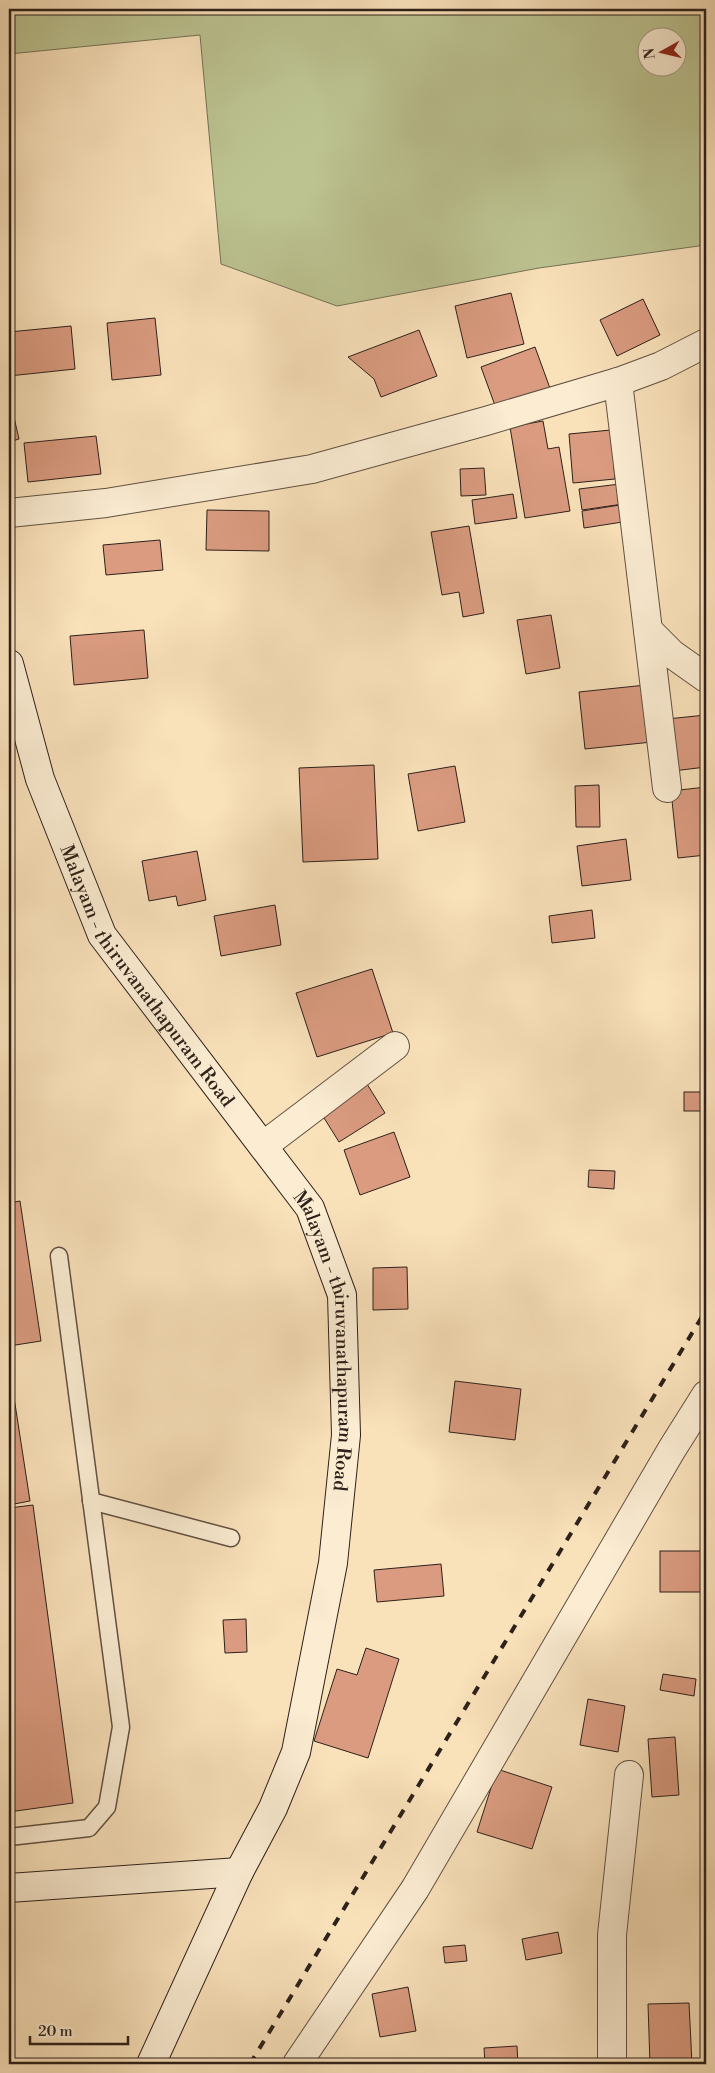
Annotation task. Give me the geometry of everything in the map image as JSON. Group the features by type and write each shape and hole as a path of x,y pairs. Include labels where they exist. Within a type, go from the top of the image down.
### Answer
{"street":[{"path":"9,513 106,503 312,469 618,382 661,366 706,343"},
{"path":"618,382 667,788"},
{"path":"648,630 672,654 706,678"},
{"name":"Malayam - thiruvanathapuram Road","path":"9,664 40,779 102,935 310,1208 342,1295 346,1435 333,1563 296,1752 273,1808 239,1872 151,2064"},
{"path":"264,1146 395,1046"},
{"path":"297,2064 415,1889 667,1458 706,1395"},
{"path":"612,2064 612,1935 628,1775"},
{"path":"9,1888 239,1872"}],"lane":[{"path":"9,1836 89,1828 107,1807 121,1727 59,1256"},
{"path":"91,1501 231,1538"}],"green space":[{"path":"9,9 706,9 706,245 539,268 337,306 221,264 200,35 9,54"}],"building":[{"path":"511,293 524,344 467,358 455,306"},
{"path":"643,299 660,335 617,356 600,320"},
{"path":"155,318 161,375 112,380 107,323"},
{"path":"71,326 75,369 9,376 9,332"},
{"path":"419,330 437,376 381,397 374,379 348,357"},
{"path":"535,347 551,391 497,411 481,367"},
{"path":"13,413 19,439 9,442 9,414"},
{"path":"543,421 548,449 559,447 570,511 525,518 510,427"},
{"path":"611,430 615,479 573,483 569,434"},
{"path":"96,436 101,474 28,482 24,443"},
{"path":"484,468 486,495 461,496 460,469"},
{"path":"620,484 623,504 582,510 579,489"},
{"path":"513,494 517,518 475,524 472,500"},
{"path":"626,504 629,521 584,528 582,511"},
{"path":"207,510 269,511 269,551 206,550"},
{"path":"469,526 484,613 463,617 459,592 442,595 431,532"},
{"path":"160,540 163,570 106,575 103,545"},
{"path":"551,615 560,668 526,674 517,620"},
{"path":"144,630 148,678 74,685 70,636"},
{"path":"646,685 652,742 585,749 579,692"},
{"path":"706,715 706,767 673,771 667,719"},
{"path":"374,765 378,859 303,862 299,768"},
{"path":"455,766 465,822 418,831 408,774"},
{"path":"599,785 600,827 576,827 575,786"},
{"path":"706,787 706,855 678,858 671,791"},
{"path":"626,839 631,880 582,886 577,846"},
{"path":"197,851 206,900 178,906 176,896 149,901 142,861"},
{"path":"275,905 281,945 221,956 214,916"},
{"path":"592,910 595,938 552,943 549,916"},
{"path":"372,969 393,1033 317,1057 296,993"},
{"path":"367,1084 385,1113 339,1142 321,1113"},
{"path":"684,1092 706,1092 706,1111 684,1111"},
{"path":"394,1132 410,1177 360,1195 344,1150"},
{"path":"589,1170 615,1171 614,1189 588,1187"},
{"path":"20,1201 41,1341 9,1346 9,1203"},
{"path":"407,1267 408,1309 373,1310 373,1268"},
{"path":"9,1365 30,1501 9,1505"},
{"path":"455,1381 521,1389 515,1440 449,1432"},
{"path":"33,1505 73,1803 9,1812 9,1508"},
{"path":"660,1551 706,1551 706,1592 660,1592"},
{"path":"441,1564 444,1596 377,1602 374,1570"},
{"path":"246,1619 247,1652 225,1653 223,1620"},
{"path":"366,1648 399,1659 368,1758 314,1741 337,1669 357,1675"},
{"path":"663,1674 696,1679 694,1696 660,1690"},
{"path":"588,1699 625,1706 618,1752 580,1745"},
{"path":"675,1737 679,1795 652,1797 648,1739"},
{"path":"497,1769 552,1787 532,1849 477,1832"},
{"path":"558,1932 562,1953 526,1960 522,1939"},
{"path":"465,1945 467,1961 445,1963 443,1947"},
{"path":"408,1987 416,2031 380,2037 372,1994"},
{"path":"689,2003 692,2064 650,2064 648,2004"},
{"path":"517,2046 518,2064 485,2064 484,2048"}],"railway":[{"path":"250,2064 706,1310"}]}
